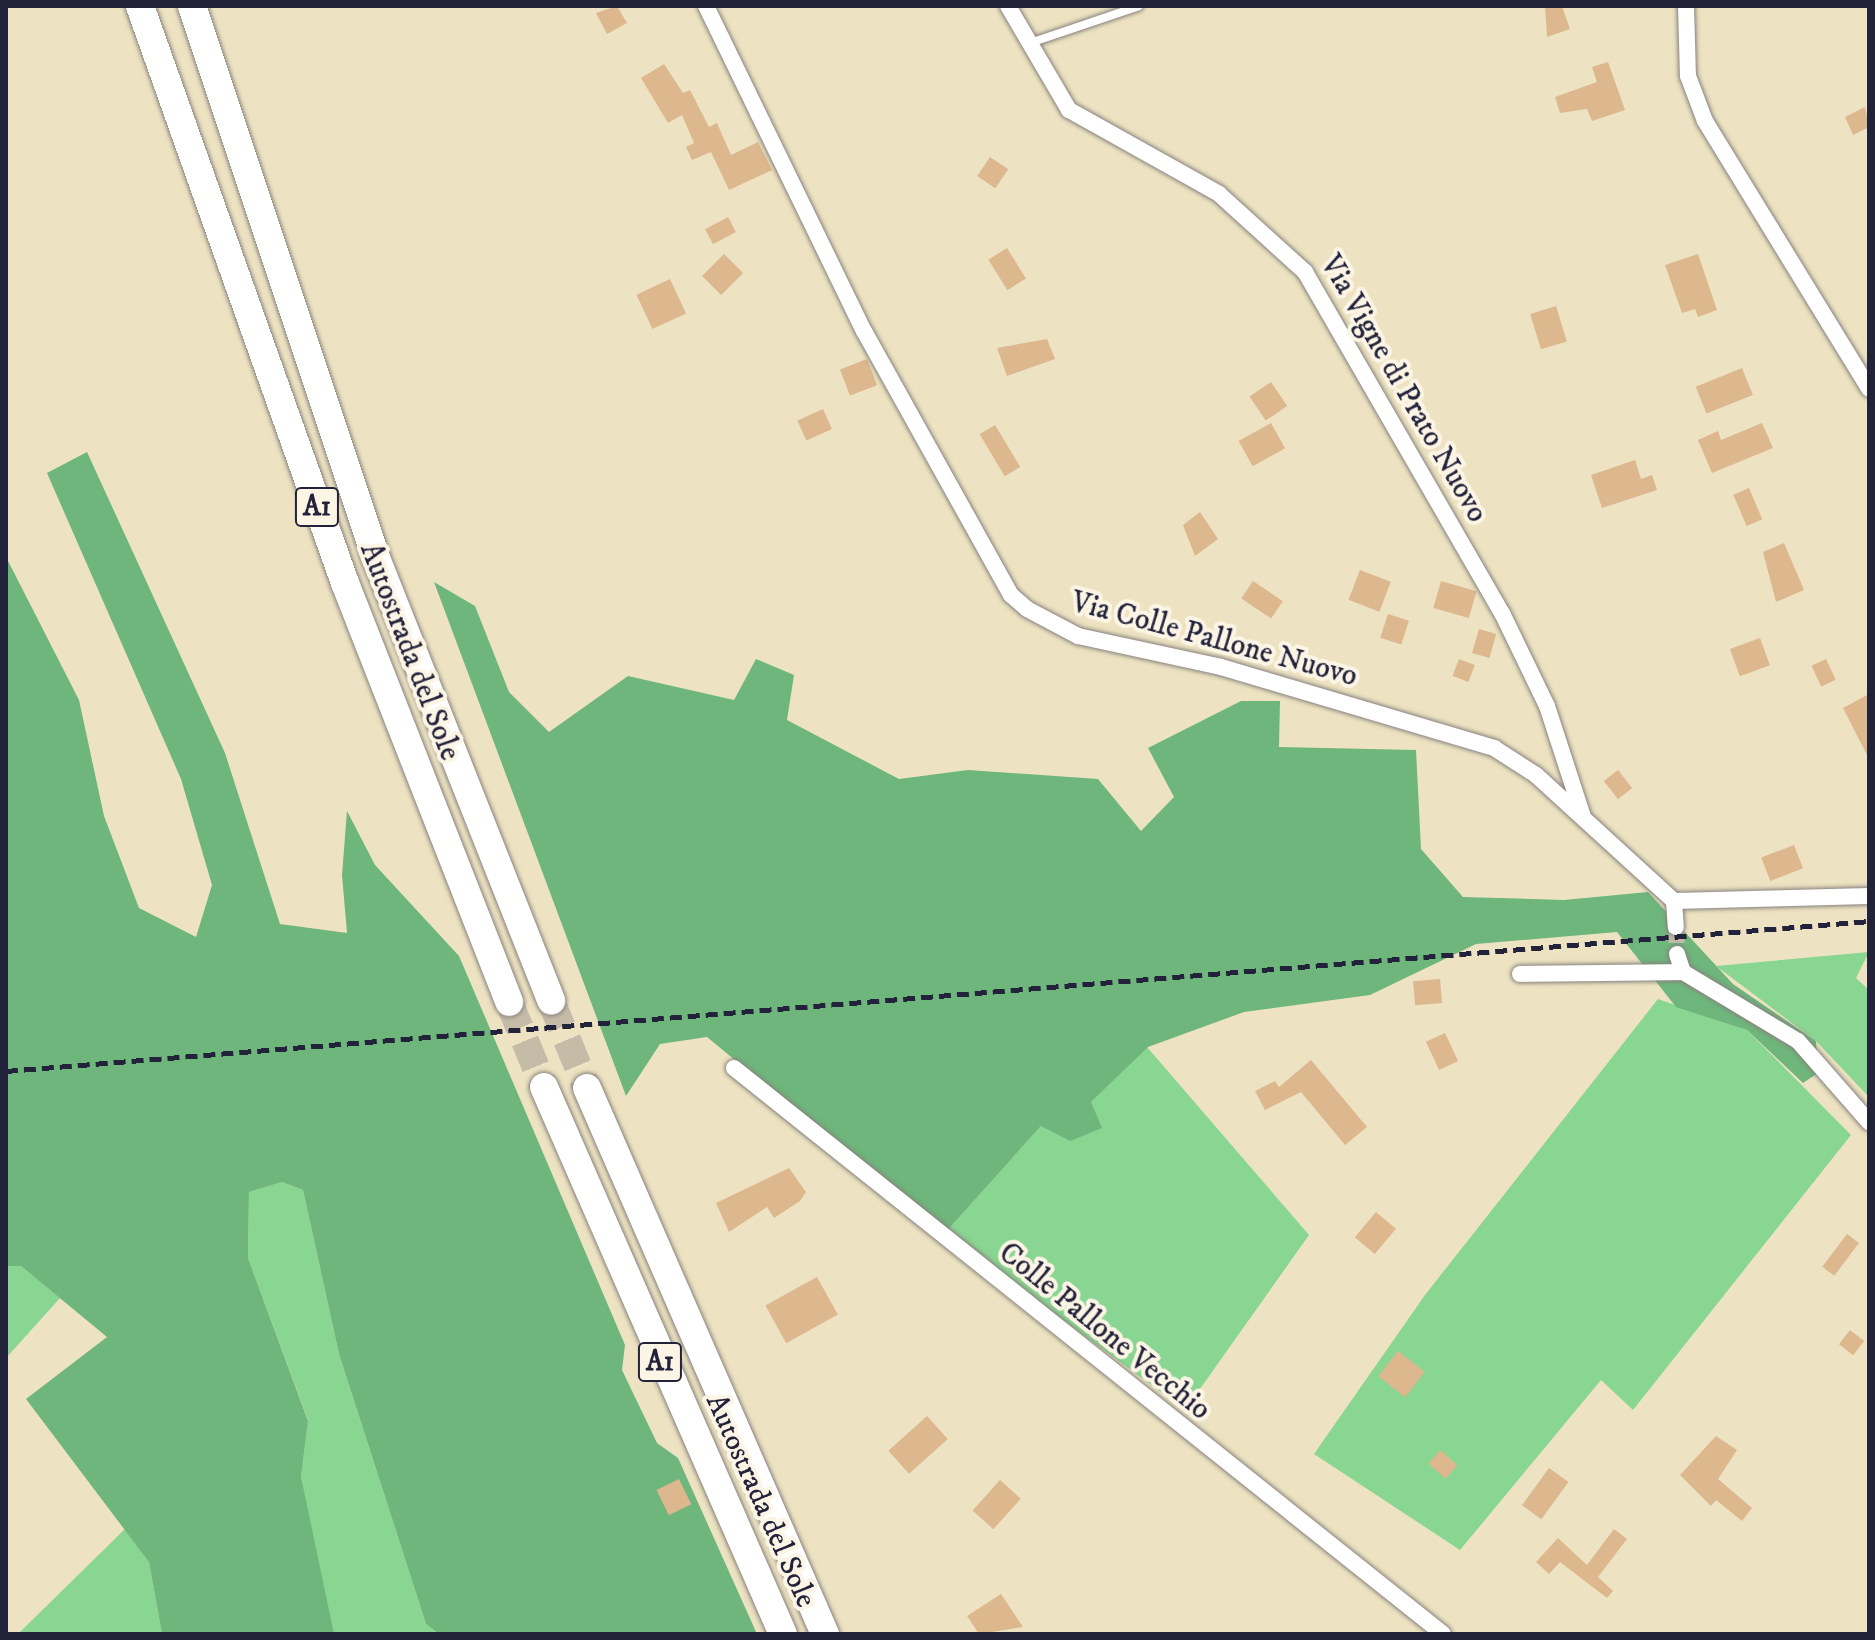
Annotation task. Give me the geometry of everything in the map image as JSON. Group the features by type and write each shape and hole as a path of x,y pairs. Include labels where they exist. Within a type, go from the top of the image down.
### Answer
{"highway":[{"name":"Autostrada del Sole","path":"140,6 345,583 509,1002"},
{"name":"Autostrada del Sole","path":"192,6 376,558 551,1001"},
{"name":"Autostrada del Sole","path":"544,1087 783,1634"},
{"name":"Autostrada del Sole","path":"587,1088 825,1634"}],"street":[{"name":"Via Colle Pallone Nuovo","path":"706,6 864,331 1011,595 1078,636 1221,667 1478,742 1524,766 1674,901"},
{"name":"Via Vigne di Prato Nuovo","path":"1008,6 1047,83 1081,121 1219,194 1305,272 1502,613 1547,706 1583,818"},
{"path":"1686,6 1688,76 1705,121 1866,379"},
{"path":"1676,927 1674,901 1869,896"},
{"path":"1677,954 1683,972"},
{"path":"1520,974 1683,972 1798,1041 1869,1122"},
{"name":"Colle Pallone Vecchio","path":"734,1068 1443,1634"}],"lane":[{"path":"1026,44 1139,6"}],"green space":[{"path":"87,452 225,753 280,924 347,933 342,875 347,811 375,865 459,956 625,1345 622,1370 657,1443 678,1458 757,1634 439,1634 426,1624 339,1354 303,1190 282,1182 249,1192 248,1258 308,1421 301,1477 334,1634 162,1634 149,1562 26,1399 107,1337 21,1266 6,1266 6,557 79,700 104,816 139,908 196,937 212,885 181,779 47,473"},
{"path":"434,582 475,606 509,692 549,732 628,676 734,700 756,659 794,675 787,720 899,779 968,770 1098,779 1141,831 1174,797 1148,748 1241,701 1280,701 1279,747 1416,750 1421,849 1463,897 1564,900 1648,892 1733,984 1816,1041 1818,1073 1803,1083 1747,1030 1676,1007 1617,932 1476,944 1370,995 1244,1012 1148,1047 1091,1102 1102,1128 1070,1141 1041,1126 945,1233 707,1037 660,1044 626,1096"},
{"path":"1869,952 1856,978 1869,990 1867,1095 1816,1041 1716,966"},
{"path":"1658,999 1747,1030 1851,1135 1633,1410 1601,1380 1460,1550 1314,1454 1425,1295"},
{"path":"1147,1047 1309,1235 1185,1410 945,1233 1041,1126 1091,1102"},
{"path":"282,1182 303,1190 339,1354 426,1624 439,1634 334,1634 325,1619 301,1477 308,1420 248,1258 249,1192"},
{"path":"6,1266 21,1266 60,1298 6,1358"},
{"path":"126,1528 149,1562 162,1634 18,1634"}],"building":[{"path":"617,6 627,23 607,34 596,13"},
{"path":"1545,6 1562,6 1570,29 1547,37"},
{"path":"1608,62 1625,110 1592,121 1587,109 1560,113 1555,97 1597,82 1592,67"},
{"path":"664,64 683,93 690,90 709,127 717,123 731,155 758,142 772,170 729,190 711,152 692,160 686,147 694,143 682,115 668,123 641,78"},
{"path":"1865,107 1869,127 1853,135 1845,117"},
{"path":"990,157 1008,169 995,188 977,176"},
{"path":"728,217 736,232 713,244 705,229"},
{"path":"1007,248 1026,279 1007,290 988,260"},
{"path":"724,254 743,273 721,295 702,276"},
{"path":"1698,254 1717,310 1698,317 1695,309 1682,313 1665,265"},
{"path":"670,279 686,313 653,329 636,295"},
{"path":"1556,306 1567,341 1541,349 1530,314"},
{"path":"1047,339 1055,359 1007,376 997,348"},
{"path":"867,359 877,385 850,396 840,369"},
{"path":"1742,368 1753,395 1707,414 1696,387"},
{"path":"1271,382 1287,406 1266,421 1249,397"},
{"path":"823,409 832,429 806,440 797,420"},
{"path":"1271,423 1285,448 1253,466 1239,441"},
{"path":"1762,423 1773,448 1712,473 1698,440 1718,431 1721,440"},
{"path":"995,425 1020,467 1005,476 980,434"},
{"path":"1635,460 1641,479 1652,475 1657,490 1602,508 1591,475"},
{"path":"1749,488 1762,519 1747,526 1733,495"},
{"path":"1200,512 1218,539 1195,556 1183,525"},
{"path":"1784,543 1804,590 1776,602 1763,552"},
{"path":"1360,570 1391,582 1379,612 1349,600"},
{"path":"1253,581 1283,601 1271,619 1241,598"},
{"path":"1441,581 1477,591 1469,618 1433,608"},
{"path":"1388,614 1409,621 1401,645 1380,638"},
{"path":"1479,629 1496,634 1489,658 1472,653"},
{"path":"1760,638 1770,665 1740,676 1730,649"},
{"path":"1459,659 1475,665 1468,682 1453,676"},
{"path":"1826,659 1836,680 1821,687 1811,666"},
{"path":"1869,694 1869,755 1867,755 1843,708"},
{"path":"1618,770 1632,788 1618,799 1604,781"},
{"path":"1794,845 1803,868 1770,881 1761,858"},
{"path":"1440,979 1442,1003 1415,1005 1413,981"},
{"path":"1445,1033 1458,1061 1439,1070 1426,1042"},
{"path":"1311,1060 1367,1127 1345,1145 1301,1092 1265,1110 1255,1091 1275,1081 1279,1087"},
{"path":"789,1168 806,1192 800,1201 774,1218 767,1207 729,1232 716,1203"},
{"path":"1376,1212 1396,1229 1375,1254 1355,1237"},
{"path":"1847,1234 1859,1243 1834,1276 1822,1267"},
{"path":"817,1277 838,1315 786,1343 765,1306"},
{"path":"1850,1330 1864,1341 1853,1355 1839,1344"},
{"path":"1398,1351 1425,1372 1405,1397 1378,1376"},
{"path":"927,1416 948,1439 909,1474 888,1451"},
{"path":"1716,1436 1737,1450 1718,1479 1752,1508 1742,1521 1716,1500 1711,1506 1680,1475"},
{"path":"1440,1450 1457,1465 1446,1479 1428,1464"},
{"path":"1549,1468 1568,1482 1541,1519 1522,1505"},
{"path":"679,1479 691,1504 669,1515 657,1490"},
{"path":"1000,1480 1021,1499 993,1529 973,1510"},
{"path":"1614,1529 1627,1539 1598,1577 1613,1591 1607,1598 1560,1562 1549,1574 1536,1562 1558,1538 1587,1565"},
{"path":"1001,1594 1023,1627 979,1634 967,1616"}],"tunnel":[{"path":"1676,927 1677,954"},
{"path":"551,1001 587,1088"},
{"path":"509,1002 544,1087"}],"railway":[{"path":"6,1071 1869,921"}]}
